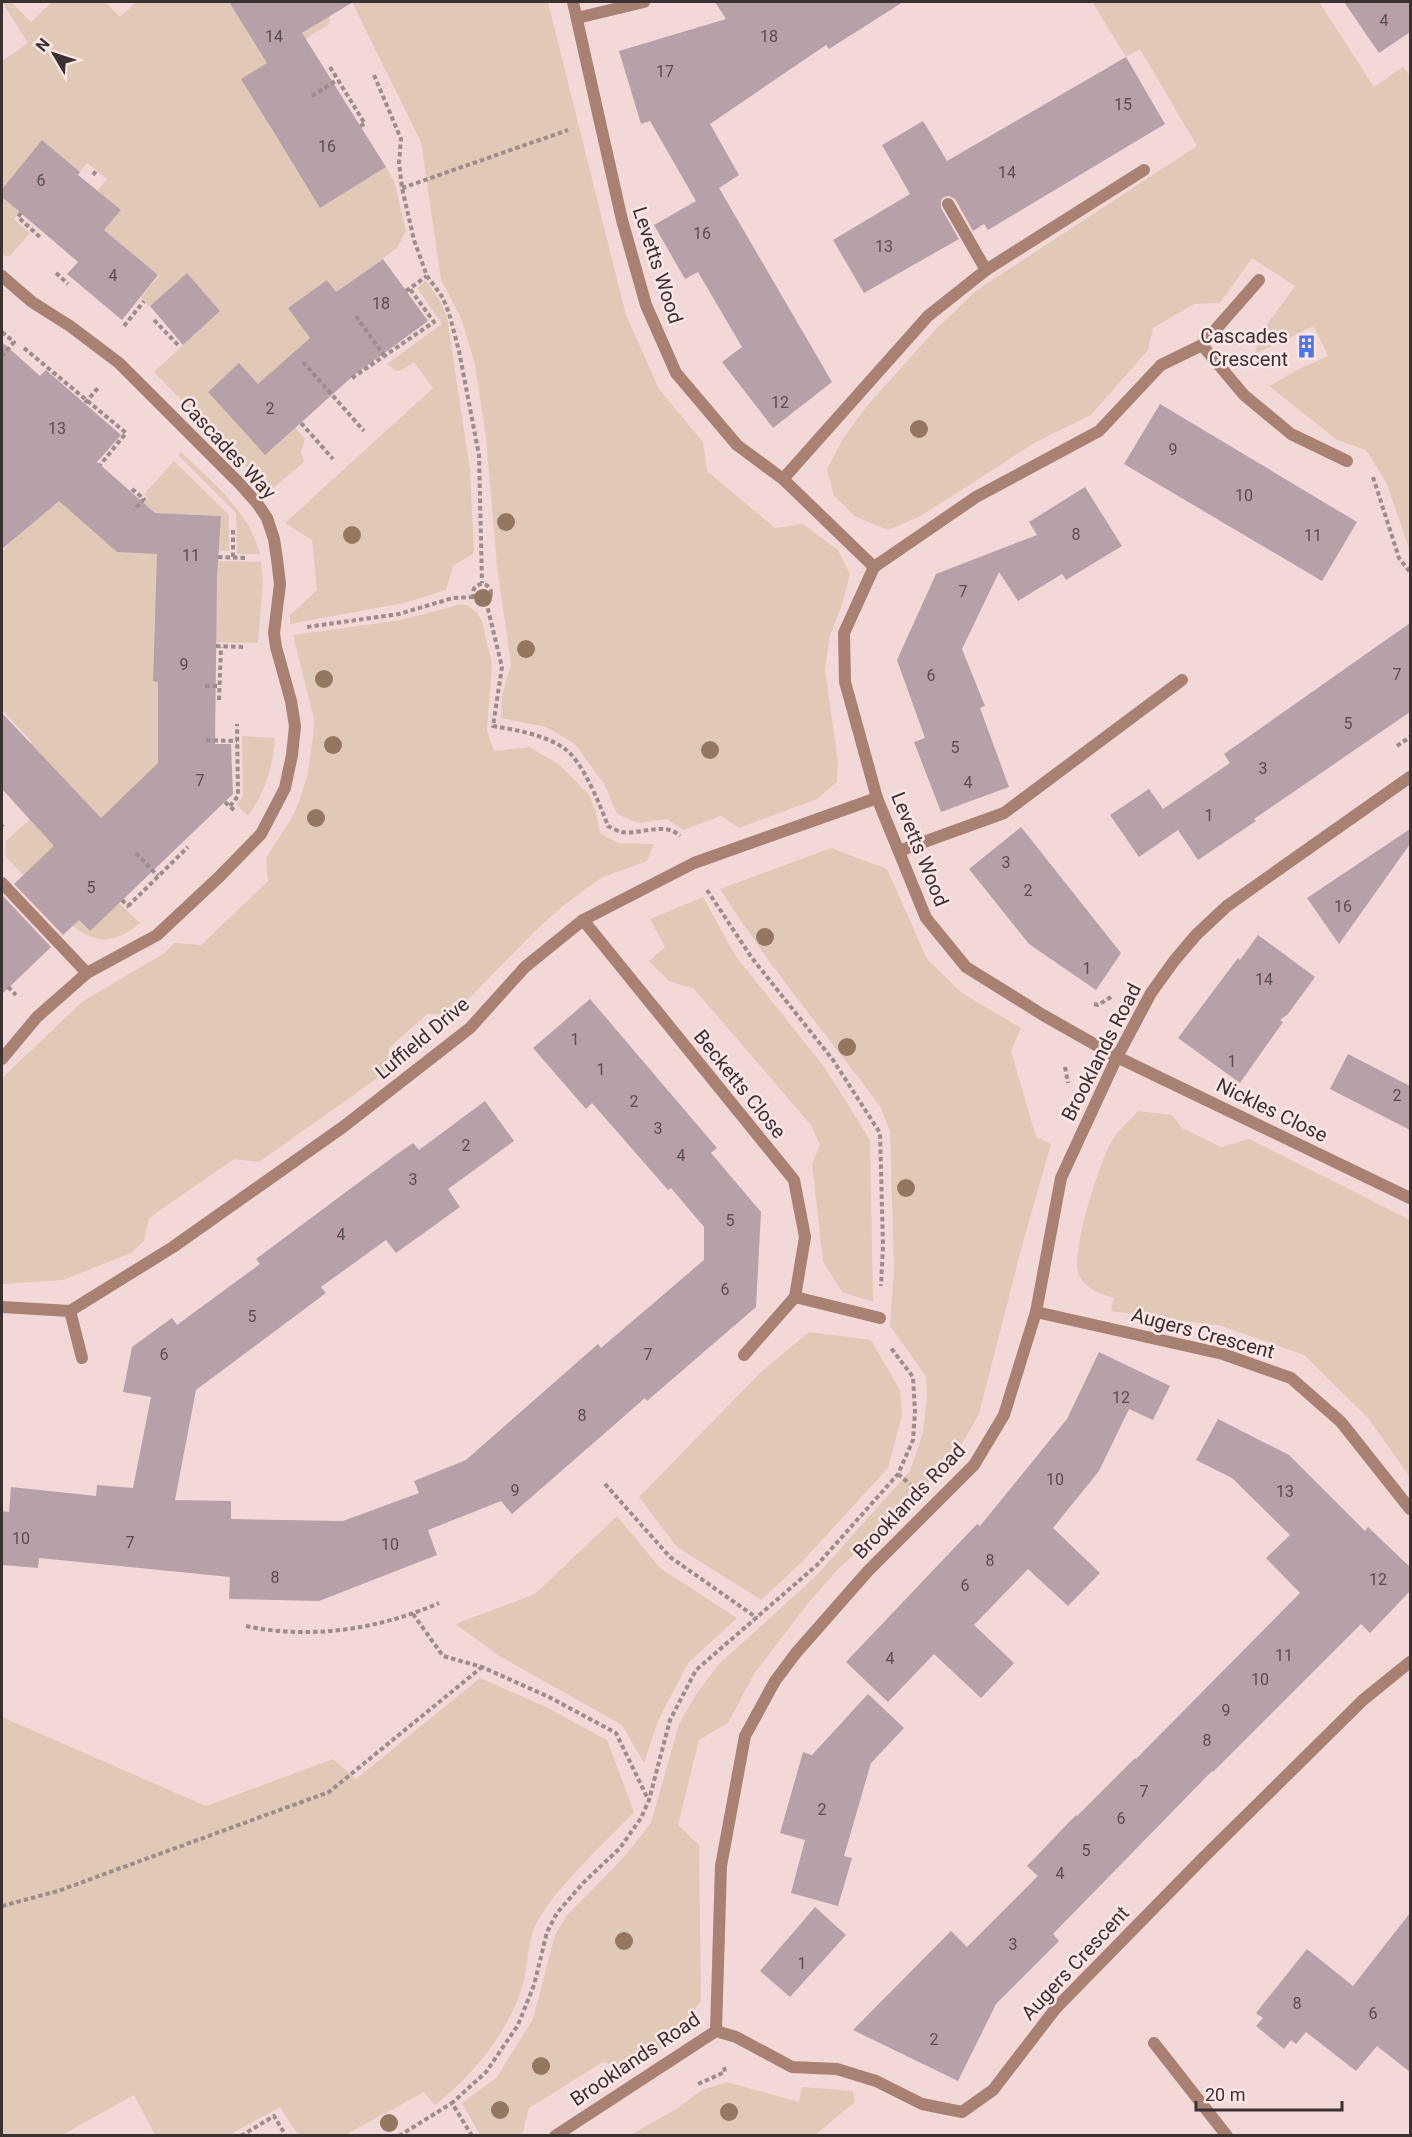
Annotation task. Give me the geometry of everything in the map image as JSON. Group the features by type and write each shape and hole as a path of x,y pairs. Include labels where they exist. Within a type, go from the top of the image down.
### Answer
{"street":[{"name":"Levetts Wood","path":"573,2 621,220 646,305 676,373 737,445 783,479 874,567 844,633 844,682 877,798 926,918 966,967 1043,1015 1117,1057"},
{"path":"577,18 644,2"},
{"path":"783,479 928,316 986,270 1144,171"},
{"path":"948,204 986,270"},
{"name":"Cascades Way","path":"2,276 32,302 70,326 119,363 257,504 267,518 274,539 279,584 273,633 291,701 295,726 285,788 261,834 219,878 157,935 87,973 37,1017 2,1059"},
{"path":"874,567 976,497 1100,430 1161,365 1202,345 1259,280"},
{"path":"1202,345 1245,395 1291,434 1347,461"},
{"path":"899,851 1004,813 1182,680"},
{"name":"Brooklands Road","path":"555,2136 716,2031 722,1866 745,1736 775,1681 817,1628 868,1571 974,1465 1004,1414 1036,1312 1061,1178 1117,1057 1151,993 1196,935 1227,906 1410,777"},
{"name":"Luffield Drive","path":"70,1311 173,1247 343,1127 470,1028 525,967 583,920 694,863 877,798"},
{"path":"2,883 87,973"},
{"name":"Becketts Close","path":"583,920 794,1180 805,1238 795,1297"},
{"name":"Nickles Close","path":"1117,1057 1410,1198"},
{"path":"744,1355 795,1297 880,1318"},
{"path":"2,1307 70,1311 82,1358"},
{"name":"Augers Crescent","path":"1036,1312 1223,1354 1291,1378 1341,1422 1410,1509"},
{"name":"Augers Crescent","path":"716,2031 736,2037 792,2067 837,2069 876,2081 922,2104 962,2112 993,2090 1056,2008 1194,1867 1363,1700 1410,1662"},
{"path":"1154,2043 1227,2136"}],"path":[{"path":"330,67 365,124 360,126"},
{"path":"374,75 401,139 399,163 402,188 414,240 427,276 449,313 459,351 479,455 482,584"},
{"path":"312,96 337,80"},
{"path":"402,188 598,119"},
{"path":"21,213 18,217 41,238"},
{"path":"56,273 63,279"},
{"path":"352,378 434,322 408,290 427,276"},
{"path":"121,328 144,301"},
{"path":"356,316 384,357"},
{"path":"154,320 180,347"},
{"path":"2,332 14,342 2,356"},
{"path":"24,348 126,433 100,465"},
{"path":"303,362 364,431"},
{"path":"301,423 333,459"},
{"path":"1347,461 1370,467 1399,558 1410,572"},
{"path":"132,489 144,499 134,510"},
{"path":"399,2136 452,2103 486,2072 518,2025 534,1985 548,1932 557,1913 583,1883 620,1848 641,1818 649,1800 670,1720 696,1670 818,1565 898,1474 913,1440 915,1412 913,1377 882,1336 880,1318 883,1246 880,1132 833,1060 752,958 704,885 686,841 676,831 663,828 621,832 608,826 591,786 565,749 531,733 493,726 502,667 486,602 492,593 491,588 482,584 474,588 474,597"},
{"path":"273,633 399,614 453,598 474,597 486,602"},
{"path":"219,700 218,646 237,647"},
{"path":"205,686 220,686"},
{"path":"230,806 238,796 237,724"},
{"path":"206,740 237,741"},
{"path":"225,802 236,811"},
{"path":"122,900 129,907 188,847"},
{"path":"136,853 158,876"},
{"path":"1087,1002 1098,1005 1118,989"},
{"path":"605,1484 670,1557 757,1618"},
{"path":"246,1626 296,1633 354,1628 413,1614 439,1603"},
{"path":"413,1614 442,1656 482,1667 549,1697 616,1733 649,1800"},
{"path":"2,1906 58,1891 329,1792 482,1667"},
{"path":"452,2103 472,2136"},
{"path":"241,2136 274,2116 286,2136"}],"shaded area":[{"path":"2,2 11,2 31,22 52,2 105,2 120,17 136,2 229,2 264,57 314,26 299,2 322,2 330,16 329,24 284,52 313,98 269,126 320,208 386,167 395,184 406,231 397,248 339,290 354,317 327,280 289,308 319,350 258,384 239,364 208,392 264,454 295,427 305,439 301,452 304,462 270,491 154,372 220,311 187,273 149,307 141,297 159,276 104,230 121,210 107,199 87,203 107,179 87,163 80,172 42,140 2,189 2,61 28,43"},
{"path":"352,2 548,2 626,315 659,389 703,442 707,471 775,528 803,524 838,550 850,574 842,605 830,635 825,670 838,762 837,782 817,799 739,828 721,816 683,830 667,819 638,823 617,814 604,784 575,744 546,727 501,718 502,695 511,664 497,567 486,438 475,364 461,318 441,280 421,142"},
{"path":"1092,2 1319,2 1374,87 1403,67 1410,76 1410,551 1386,482 1366,450 1337,440 1269,386 1328,356 1314,326 1255,354 1258,337 1295,286 1252,258 1220,303 1194,304 1153,328 1148,350 1091,415 1036,442 921,516 888,530 856,517 834,496 827,469 844,437 867,406 934,331 977,290 1197,146 1140,49 1126,57"},
{"path":"2,197 19,212 14,219 30,233 10,256 5,256 2,252"},
{"path":"426,281 439,299 447,317 470,470 474,553 453,566 446,590 404,603 290,624 290,615 317,590 312,540 285,523 433,388 414,362 396,371 387,364 442,324 417,288"},
{"path":"2,438 68,495 97,463 102,467 67,508 104,540 132,508 137,511 148,498 144,494 174,461 229,515 229,551 219,551 221,516 137,512 164,554 215,600 218,561 261,562 263,582 258,643 216,642 216,612 155,611 153,681 205,683 158,688 158,735 206,736 141,848 30,869 89,931 119,903 140,923 112,938 100,939 78,930 5,856 6,841 30,819 33,747 2,777 2,771 32,742 2,710 2,551 15,538 2,523"},
{"path":"181,452 228,498 247,524 260,554 237,554 236,513 178,455"},
{"path":"458,605 468,605 482,621 492,664 487,730 494,751 529,747 559,764 589,795 596,812 600,833 618,843 654,844 647,861 601,878 564,905 534,932 453,1015 427,1014 389,1048 386,1072 259,1162 234,1159 149,1218 144,1241 131,1253 63,1280 2,1284 2,1078 83,1001 163,954 174,943 201,945 268,881 266,858 293,816 301,796 308,773 313,735 314,719 293,635 401,620"},
{"path":"242,736 275,738 273,758 267,779 248,816 236,804 243,797"},
{"path":"831,848 887,869 927,959 962,993 1021,1028 1011,1051 1036,1137 1051,1144 979,1414 958,1451 885,1526 838,1569 809,1602 754,1674 728,1723 699,1740 678,1825 699,1845 701,2001 672,2043 629,2070 603,2062 529,2108 523,2132 518,2135 480,2135 462,2103 497,2077 533,2019 555,1935 567,1915 624,1857 651,1823 679,1724 697,1693 719,1664 815,1577 910,1471 923,1432 927,1397 926,1376 890,1326 894,1269 890,1131 880,1106 777,972 720,889"},
{"path":"703,897 735,955 825,1068 870,1140 873,1302 842,1292 823,1261 812,1164 820,1145 811,1125 694,989 669,981 649,961 665,947 650,919"},
{"path":"1138,1111 1172,1115 1182,1128 1221,1147 1249,1139 1410,1220 1410,1477 1368,1418 1304,1355 1222,1326 1111,1311 1114,1298 1093,1290 1080,1278 1077,1261 1079,1244 1101,1165 1113,1139"},
{"path":"809,1332 871,1340 900,1390 902,1415 888,1468 802,1562 761,1600 677,1547 639,1497 760,1373"},
{"path":"617,1516 660,1568 737,1618 688,1663 658,1721 644,1763 622,1725 501,1657 455,1624 535,1594"},
{"path":"480,1678 544,1706 607,1740 634,1812 580,1867 543,1912 533,1932 524,1980 511,2016 490,2049 464,2080 435,2105 424,2092 345,2135 298,2135 280,2107 229,2135 155,2135 134,2095 62,2135 2,2135 2,1717 206,1806 333,1759 356,1779"},
{"path":"727,2082 799,2102 802,2087 853,2091 855,2102 815,2135 630,2135 678,2108 702,2090"}],"building":[{"path":"229,2 353,2 302,33 386,167 320,208 241,79 267,63"},
{"path":"715,2 903,2 829,49 826,45 710,124 739,175 719,188 832,382 773,428 722,362 742,347 698,272 685,279 654,225 696,201 650,121 641,124 619,51 726,19"},
{"path":"1344,2 1410,2 1410,32 1379,53"},
{"path":"1126,57 1165,124 988,230 984,224 973,231 955,199 949,196 944,197 941,200 941,208 959,239 864,293 833,240 910,194 882,145 923,121 947,161"},
{"path":"42,140 80,172 78,175 121,210 104,230 158,275 122,320 67,274 78,262 2,197 2,189"},
{"path":"383,259 428,321 353,376 265,455 208,392 239,363 258,384 310,338 288,308 327,280 336,292"},
{"path":"187,273 220,311 183,345 150,306"},
{"path":"2,342 40,376 46,370 121,435 97,462 155,513 221,516 217,577 215,744 231,744 233,794 90,931 79,920 63,935 14,884 54,846 2,789 2,713 101,818 158,763 158,682 153,681 157,554 117,552 59,501 2,549"},
{"path":"1160,404 1357,522 1322,581 1124,464"},
{"path":"1085,487 1122,546 1066,580 1062,574 1018,601 999,572 962,649 985,706 980,708 1009,787 941,812 914,742 925,738 897,660 936,574 1037,535 1029,522"},
{"path":"1410,623 1410,712 1198,860 1178,830 1139,857 1110,815 1149,789 1163,809 1230,763 1224,754"},
{"path":"1021,827 1121,953 1096,990 1029,944 969,869"},
{"path":"1410,829 1410,844 1339,944 1307,898"},
{"path":"2,897 51,947 2,994"},
{"path":"1258,935 1315,977 1288,1014 1280,1020 1283,1022 1240,1083 1178,1038"},
{"path":"590,999 717,1148 711,1153 761,1212 756,1307 647,1401 645,1398 512,1514 501,1501 428,1530 437,1555 319,1601 229,1599 230,1577 39,1558 38,1568 2,1565 2,1511 9,1512 11,1487 96,1496 97,1485 133,1488 151,1397 123,1392 132,1347 172,1318 177,1325 260,1264 256,1259 393,1157 413,1143 419,1150 485,1101 514,1141 448,1189 460,1207 396,1253 386,1240 321,1287 326,1293 196,1390 175,1500 231,1501 231,1519 343,1521 419,1493 414,1481 466,1460 598,1344 601,1348 704,1260 704,1227 671,1188 668,1190 592,1103 586,1109 533,1048"},
{"path":"1348,1054 1410,1086 1410,1130 1330,1089"},
{"path":"1099,1352 1170,1386 1153,1420 1129,1409 1099,1471 1053,1528 1100,1573 1068,1606 1028,1569 974,1625 1014,1663 981,1698 934,1654 888,1702 846,1662 977,1524 980,1526 1067,1419"},
{"path":"1218,1419 1289,1455 1365,1531 1368,1527 1410,1567 1410,1591 1370,1633 1361,1624 1212,1771 1053,1934 1059,1941 996,2004 958,2081 853,2030 951,1931 967,1947 1038,1876 1027,1866 1300,1593 1266,1558 1290,1535 1232,1478 1196,1460"},
{"path":"868,1694 904,1728 871,1763 844,1856 852,1858 838,1906 791,1893 805,1840 780,1833 803,1752 812,1755"},
{"path":"815,1907 846,1935 790,1997 760,1971"},
{"path":"1410,1913 1410,2072 1377,2046 1356,2071 1306,2032 1296,2044 1291,2040 1284,2049 1256,2026 1263,2018 1256,2013 1307,1949 1353,1986"}],"place":[{"name":"Cascades Crescent","path":"1306,347"}]}
